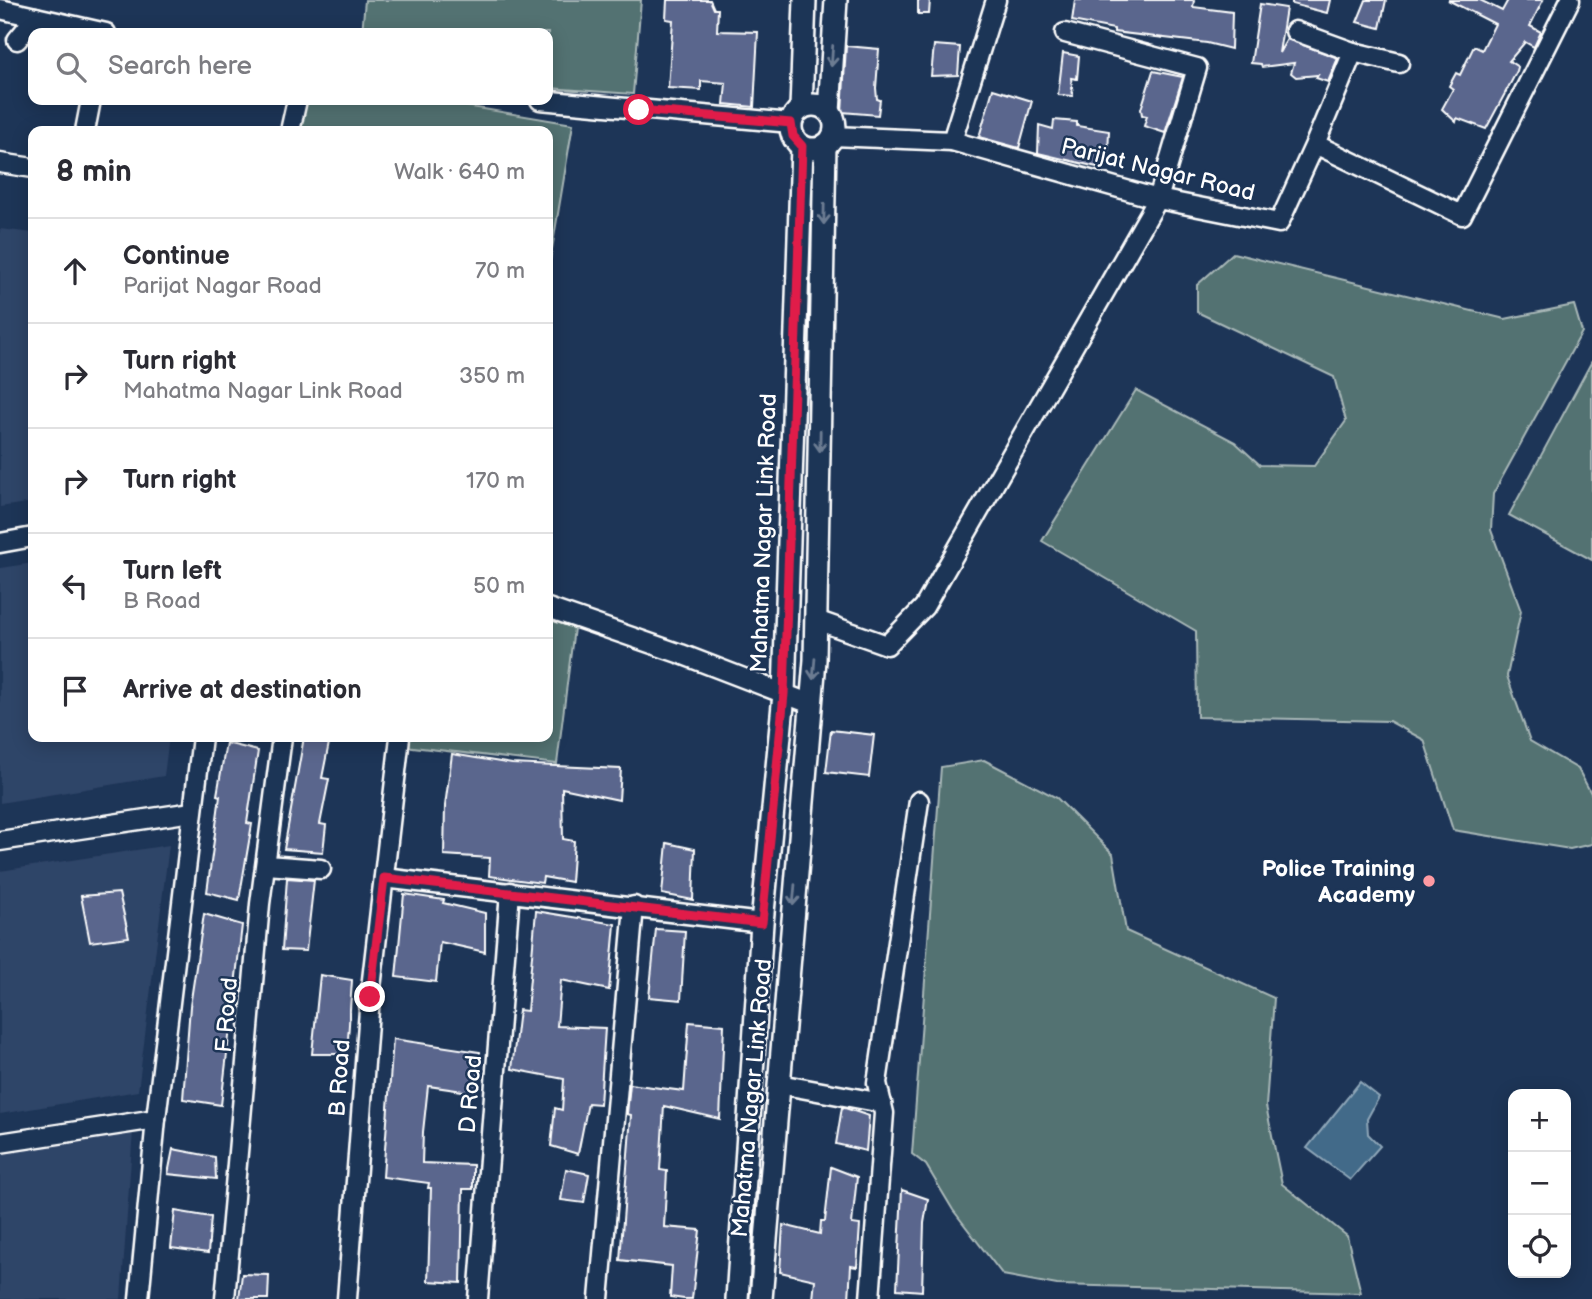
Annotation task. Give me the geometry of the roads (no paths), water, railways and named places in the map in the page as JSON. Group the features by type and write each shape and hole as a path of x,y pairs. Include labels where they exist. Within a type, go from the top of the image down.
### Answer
{"main road":[{"path":"806,0 793,136 802,146 814,148 829,140 834,123 829,112 836,0"},
{"path":"796,116 815,105 829,112"},
{"name":"Mahatma Nagar Link Road","path":"761,1299 816,620 829,140"},
{"name":"Mahatma Nagar Link Road","path":"737,1299 762,923 784,694 802,146"}],"street":[{"path":"952,141 996,0"},
{"path":"1353,52 1315,144 1462,215 1570,0"},
{"path":"0,9 81,28"},
{"path":"18,40 36,18"},
{"path":"1295,31 1353,52 1399,63"},
{"path":"816,620 887,645 924,607 1158,200 1197,68 1065,33"},
{"path":"553,101 796,116"},
{"path":"86,126 90,105"},
{"path":"291,126 296,105"},
{"name":"Parijat Nagar Road","path":"829,140 952,141 1158,200 1279,223 1315,144"},
{"path":"0,163 28,167"},
{"path":"0,543 28,538"},
{"path":"553,610 681,654 811,704"},
{"path":"139,1299 156,1119 201,742"},
{"name":"F Road","path":"225,1299 266,865 281,742"},
{"name":"B Road","path":"347,1299 370,997 399,742"},
{"path":"870,1299 884,1114 877,1083 919,801"},
{"path":"0,841 192,812"},
{"path":"266,865 321,869"},
{"path":"384,878 762,923"},
{"name":"D Road","path":"478,1299 510,892"},
{"path":"599,1299 634,906"},
{"path":"779,1084 882,1103"},
{"path":"0,1143 156,1119"}],"place":[{"name":"Police Training Academy","path":"1429,881"}]}
